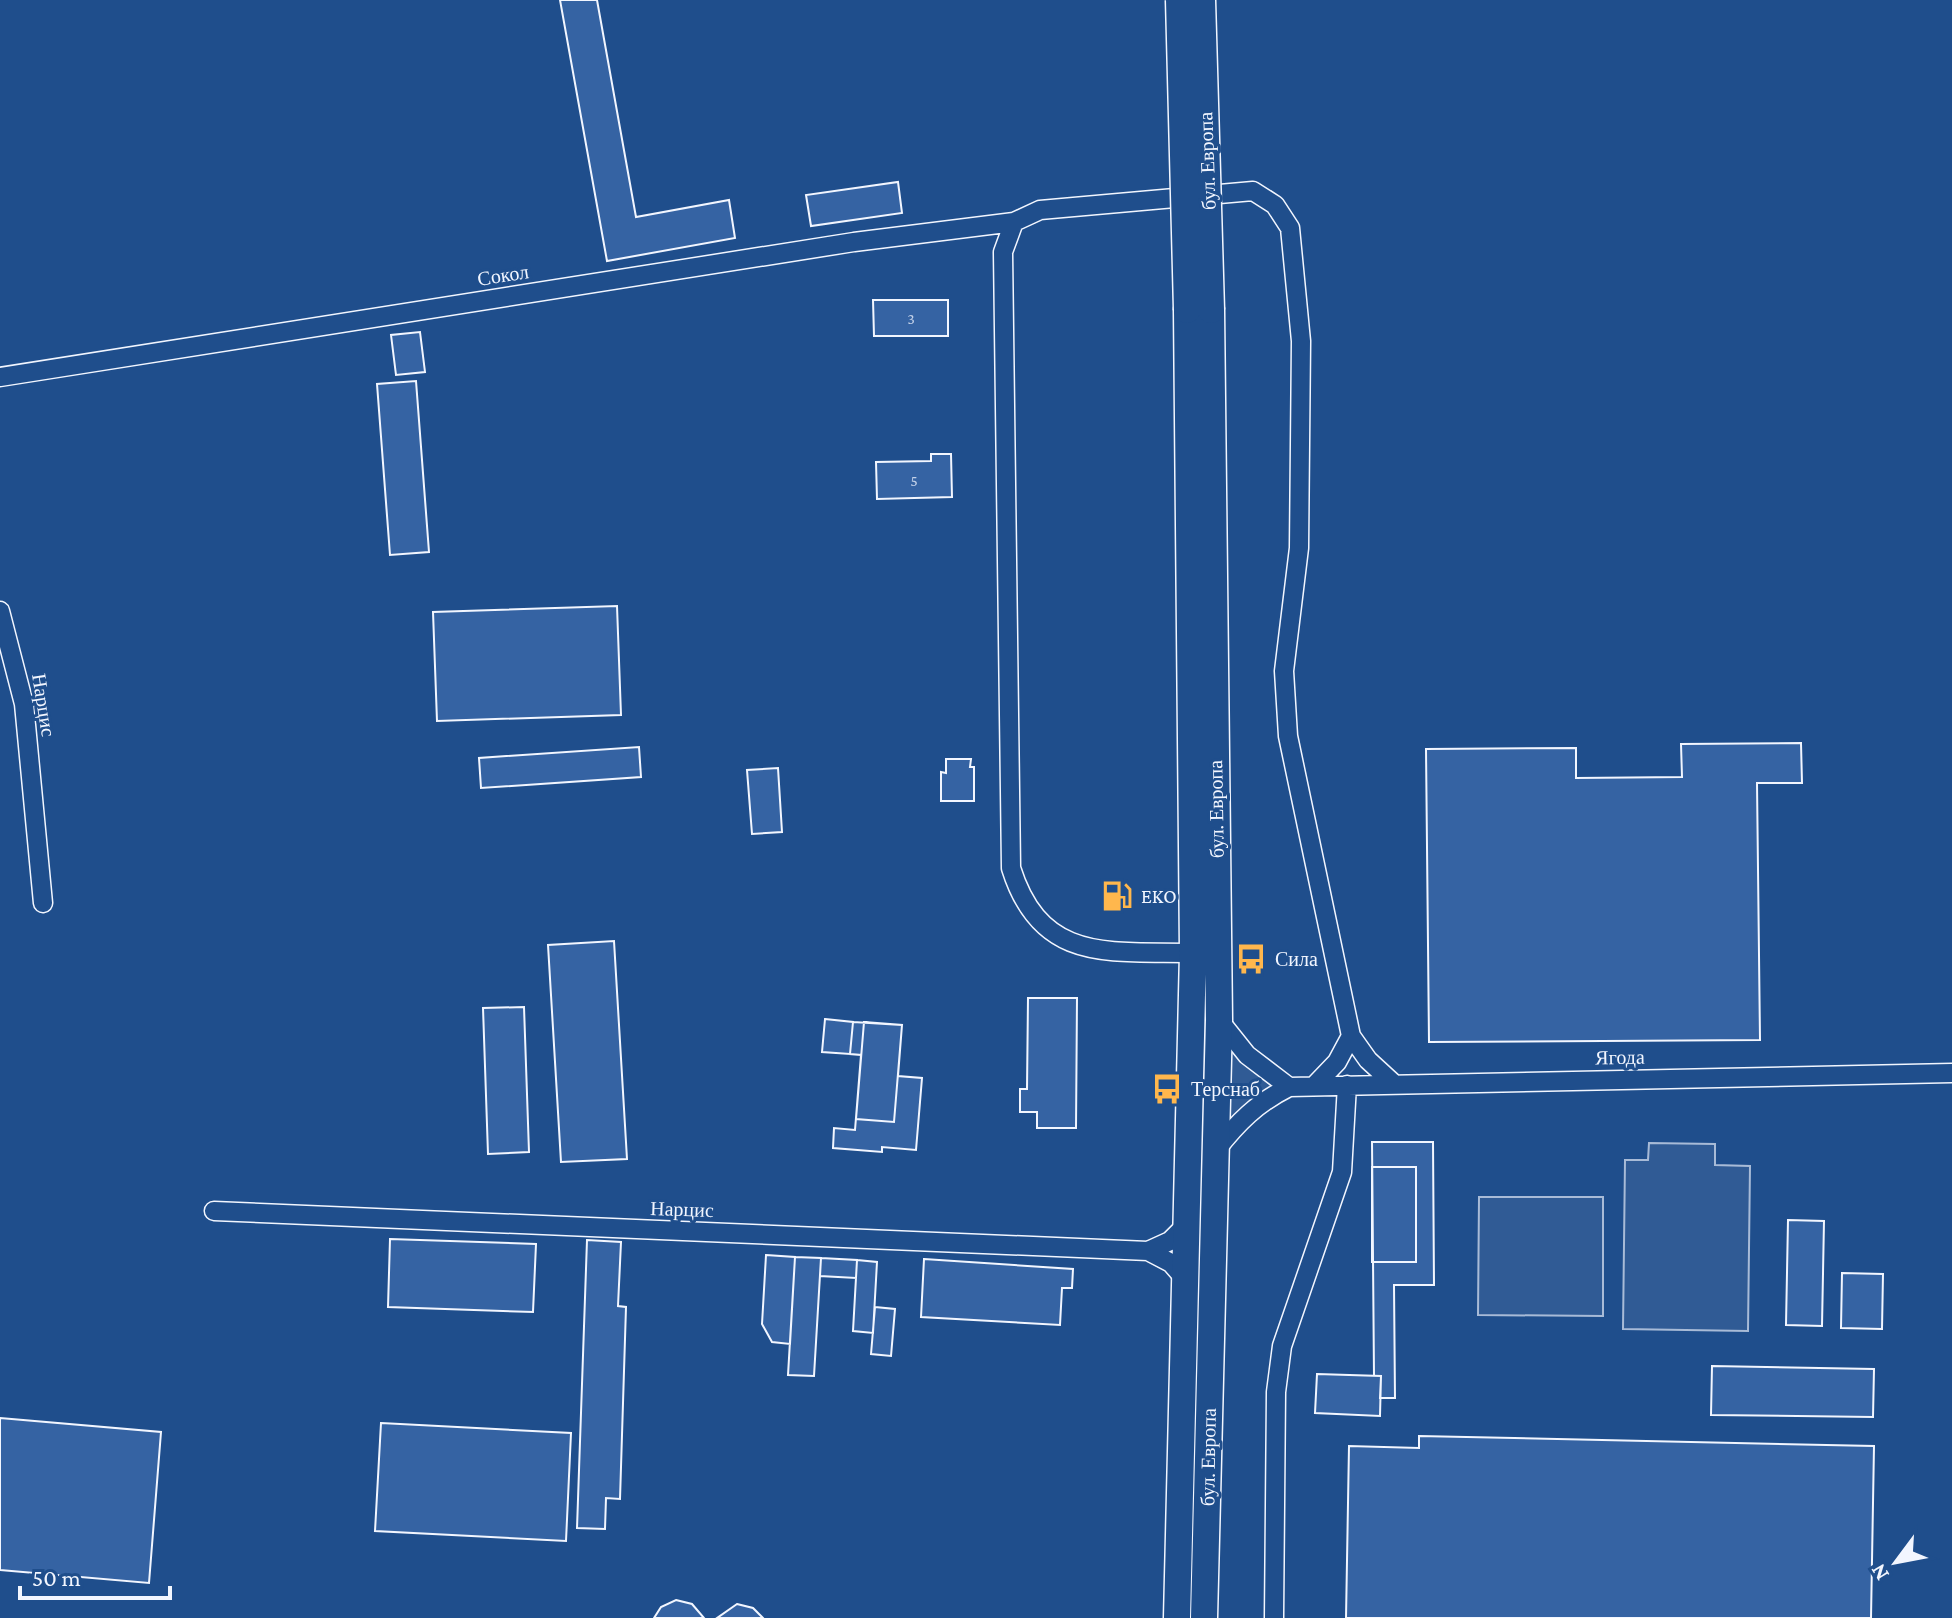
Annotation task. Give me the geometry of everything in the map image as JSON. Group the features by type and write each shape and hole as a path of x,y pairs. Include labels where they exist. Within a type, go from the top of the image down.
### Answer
{"main road":[{"name":"бул. Европа","path":"1179,0 1199,310 1219,1020 1204,1618"},
{"name":"бул. Европа","path":"1177,1618 1193,953 1202,0"}],"street":[{"name":"Сокол","path":"0,377 854,242 1014,222 1040,210 1253,191 1275,205 1290,228 1301,341 1299,548 1284,671 1288,736 1296,787 1351,1036"},
{"path":"1014,222 1003,252 1011,868 1021,900 1046,929 1077,946 1193,953"},
{"name":"Нарцис","path":"0,611 24,704 43,903"},
{"path":"1216,1150 1240,1120 1264,1099 1289,1087 1247,1055 1219,1020"},
{"path":"1314,1086 1337,1062 1351,1036 1368,1060 1393,1083"},
{"name":"Ягода","path":"1289,1087 1952,1073"},
{"path":"1274,1618 1276,1392 1282,1346 1342,1172 1347,1085"},
{"name":"Нарцис","path":"214,1211 1148,1251"},
{"path":"1148,1251 1170,1241 1186,1225"},
{"path":"1148,1251 1171,1263 1185,1279"}],"shaded area":[{"path":"1219,1020 1289,1087 1216,1150"},
{"path":"1649,1143 1715,1144 1715,1165 1750,1166 1748,1331 1623,1329 1625,1160 1648,1160"},
{"path":"1479,1197 1603,1197 1603,1316 1478,1315"}],"building":[{"path":"560,0 597,0 636,217 729,200 735,238 607,261"},
{"path":"898,182 902,213 811,226 806,195"},
{"path":"873,300 948,300 948,336 874,336"},
{"path":"420,332 425,372 396,375 391,335"},
{"path":"416,381 429,552 390,555 377,384"},
{"path":"931,454 951,454 952,497 877,499 876,462 931,461"},
{"path":"617,606 621,715 437,721 433,612"},
{"path":"1801,743 1802,783 1757,783 1760,1040 1429,1042 1426,749 1576,748 1576,778 1682,777 1681,744"},
{"path":"639,747 641,777 481,788 479,758"},
{"path":"946,759 971,759 970,767 974,767 974,801 941,801 941,772 946,773"},
{"path":"778,768 782,832 752,834 747,770"},
{"path":"614,941 627,1159 561,1162 548,945"},
{"path":"1028,998 1077,998 1076,1128 1037,1128 1037,1112 1020,1112 1020,1089 1027,1089"},
{"path":"524,1007 529,1152 488,1154 483,1008"},
{"path":"825,1019 853,1022 850,1054 822,1052"},
{"path":"853,1022 902,1025 898,1076 922,1078 916,1150 882,1147 882,1152 833,1148 834,1128 855,1130 861,1055 850,1054"},
{"path":"864,1022 902,1025 894,1122 856,1119"},
{"path":"1372,1142 1433,1142 1434,1285 1394,1285 1395,1398 1380,1398 1381,1376 1374,1376"},
{"path":"1372,1167 1416,1167 1416,1262 1372,1262"},
{"path":"1788,1220 1824,1221 1822,1326 1786,1325"},
{"path":"390,1239 536,1244 533,1312 388,1307"},
{"path":"587,1240 621,1242 618,1306 626,1307 620,1499 606,1498 605,1529 577,1528"},
{"path":"766,1255 795,1257 790,1344 772,1342 762,1324"},
{"path":"795,1257 821,1258 814,1376 788,1375"},
{"path":"821,1258 857,1260 856,1278 820,1276"},
{"path":"924,1259 1073,1269 1072,1288 1062,1288 1060,1325 921,1317"},
{"path":"857,1260 877,1262 873,1333 853,1331"},
{"path":"1842,1273 1883,1274 1882,1329 1841,1328"},
{"path":"875,1307 895,1309 891,1356 871,1354"},
{"path":"1712,1366 1874,1369 1873,1417 1711,1415"},
{"path":"1317,1374 1381,1376 1380,1416 1315,1413"},
{"path":"0,1418 161,1432 149,1583 0,1570"},
{"path":"381,1423 571,1433 566,1541 375,1531"},
{"path":"1419,1436 1874,1446 1871,1618 1346,1618 1349,1446 1419,1448"},
{"path":"676,1600 692,1604 704,1618 654,1618 661,1607"},
{"path":"737,1604 753,1608 763,1618 717,1618"}],"place":[{"name":"EKO","path":"1117,896"},
{"name":"Сила","path":"1251,959"},
{"name":"Терснаб","path":"1167,1089"}]}
